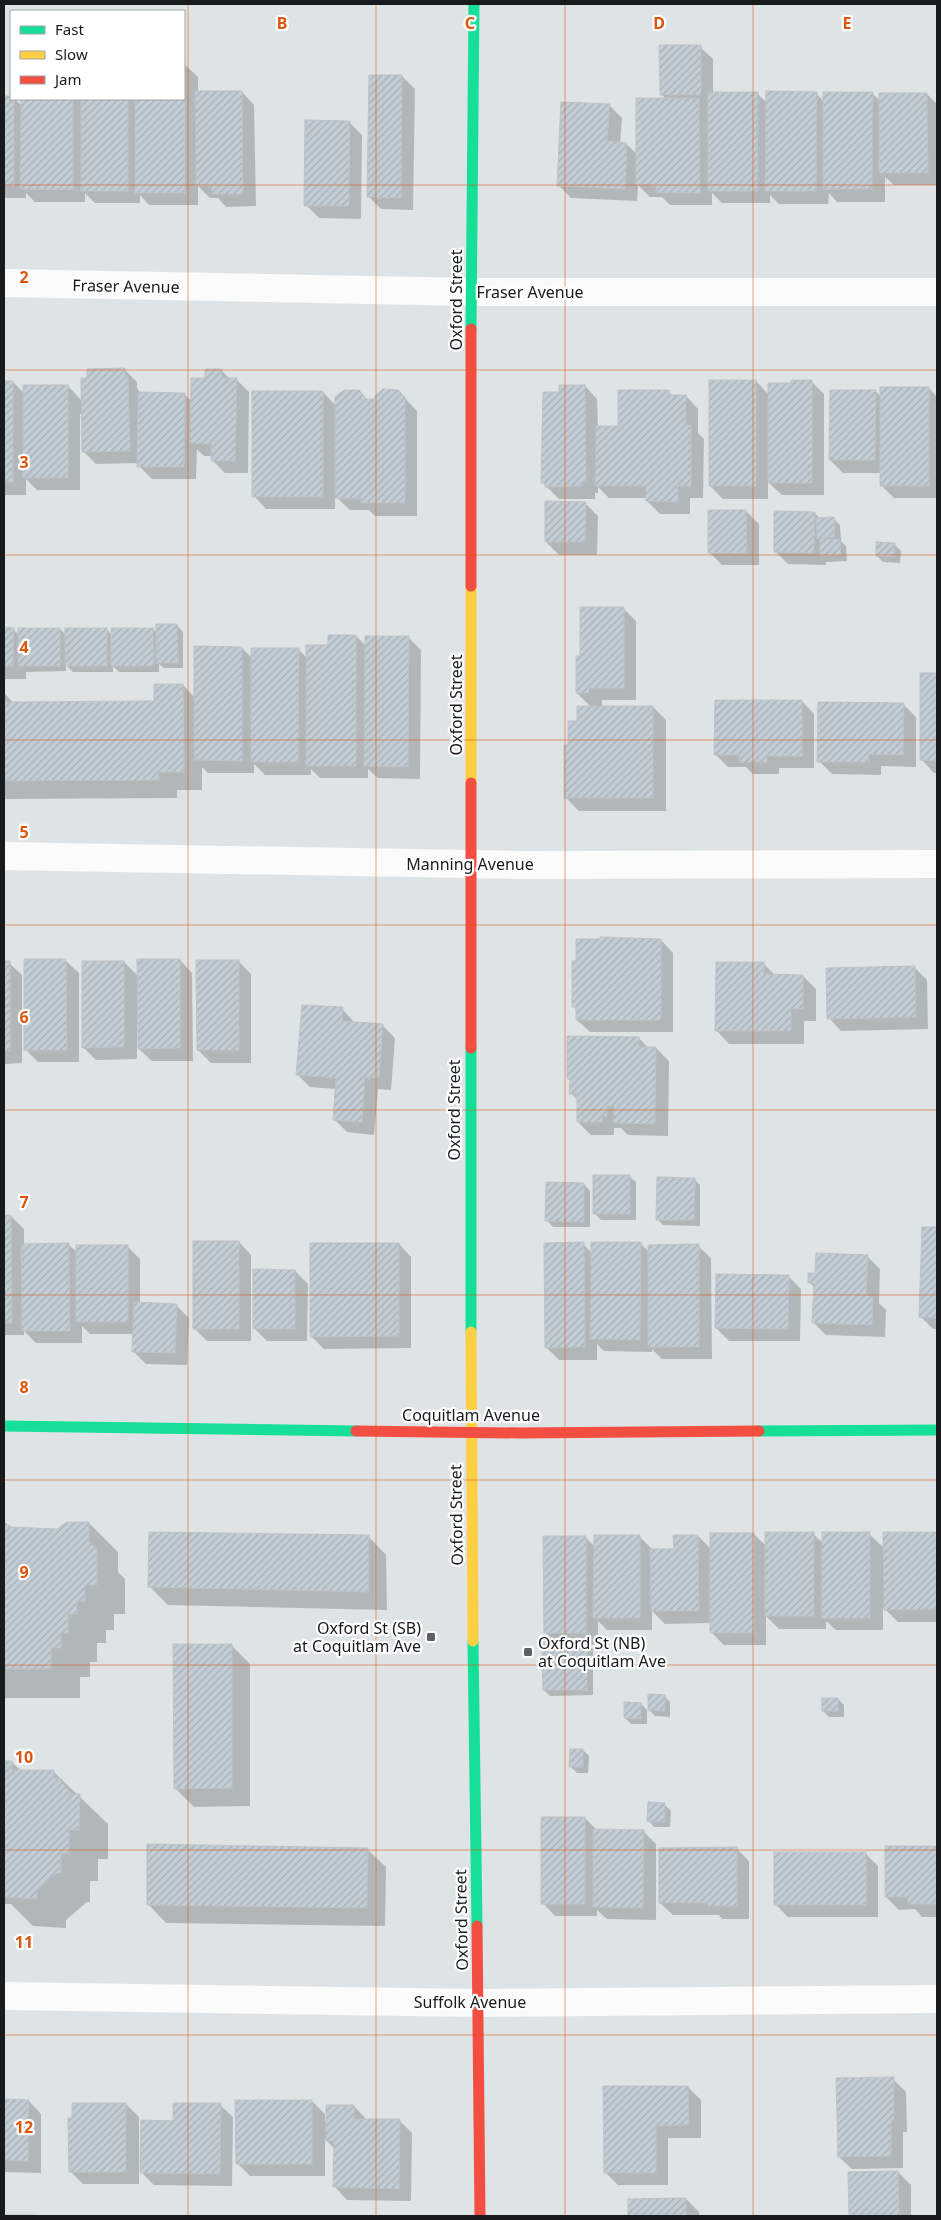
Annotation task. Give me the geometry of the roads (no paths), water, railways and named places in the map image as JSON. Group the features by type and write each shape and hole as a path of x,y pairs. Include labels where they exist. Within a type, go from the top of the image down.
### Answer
{"main road":[{"name":"Oxford Street","path":"474,4 471,1432 480,2216"},
{"name":"Coquitlam Avenue","path":"4,1426 471,1432 937,1430"}],"street":[{"name":"Fraser Avenue","path":"4,283 472,292 937,292"},
{"name":"Manning Avenue","path":"4,856 471,864 937,864"},
{"name":"Suffolk Avenue","path":"4,1996 478,2003 937,1999"}],"place":[{"name":"Oxford St (SB) at Coquitlam Ave","path":"431,1637"},
{"name":"Oxford St (NB) at Coquitlam Ave","path":"528,1652"}]}
